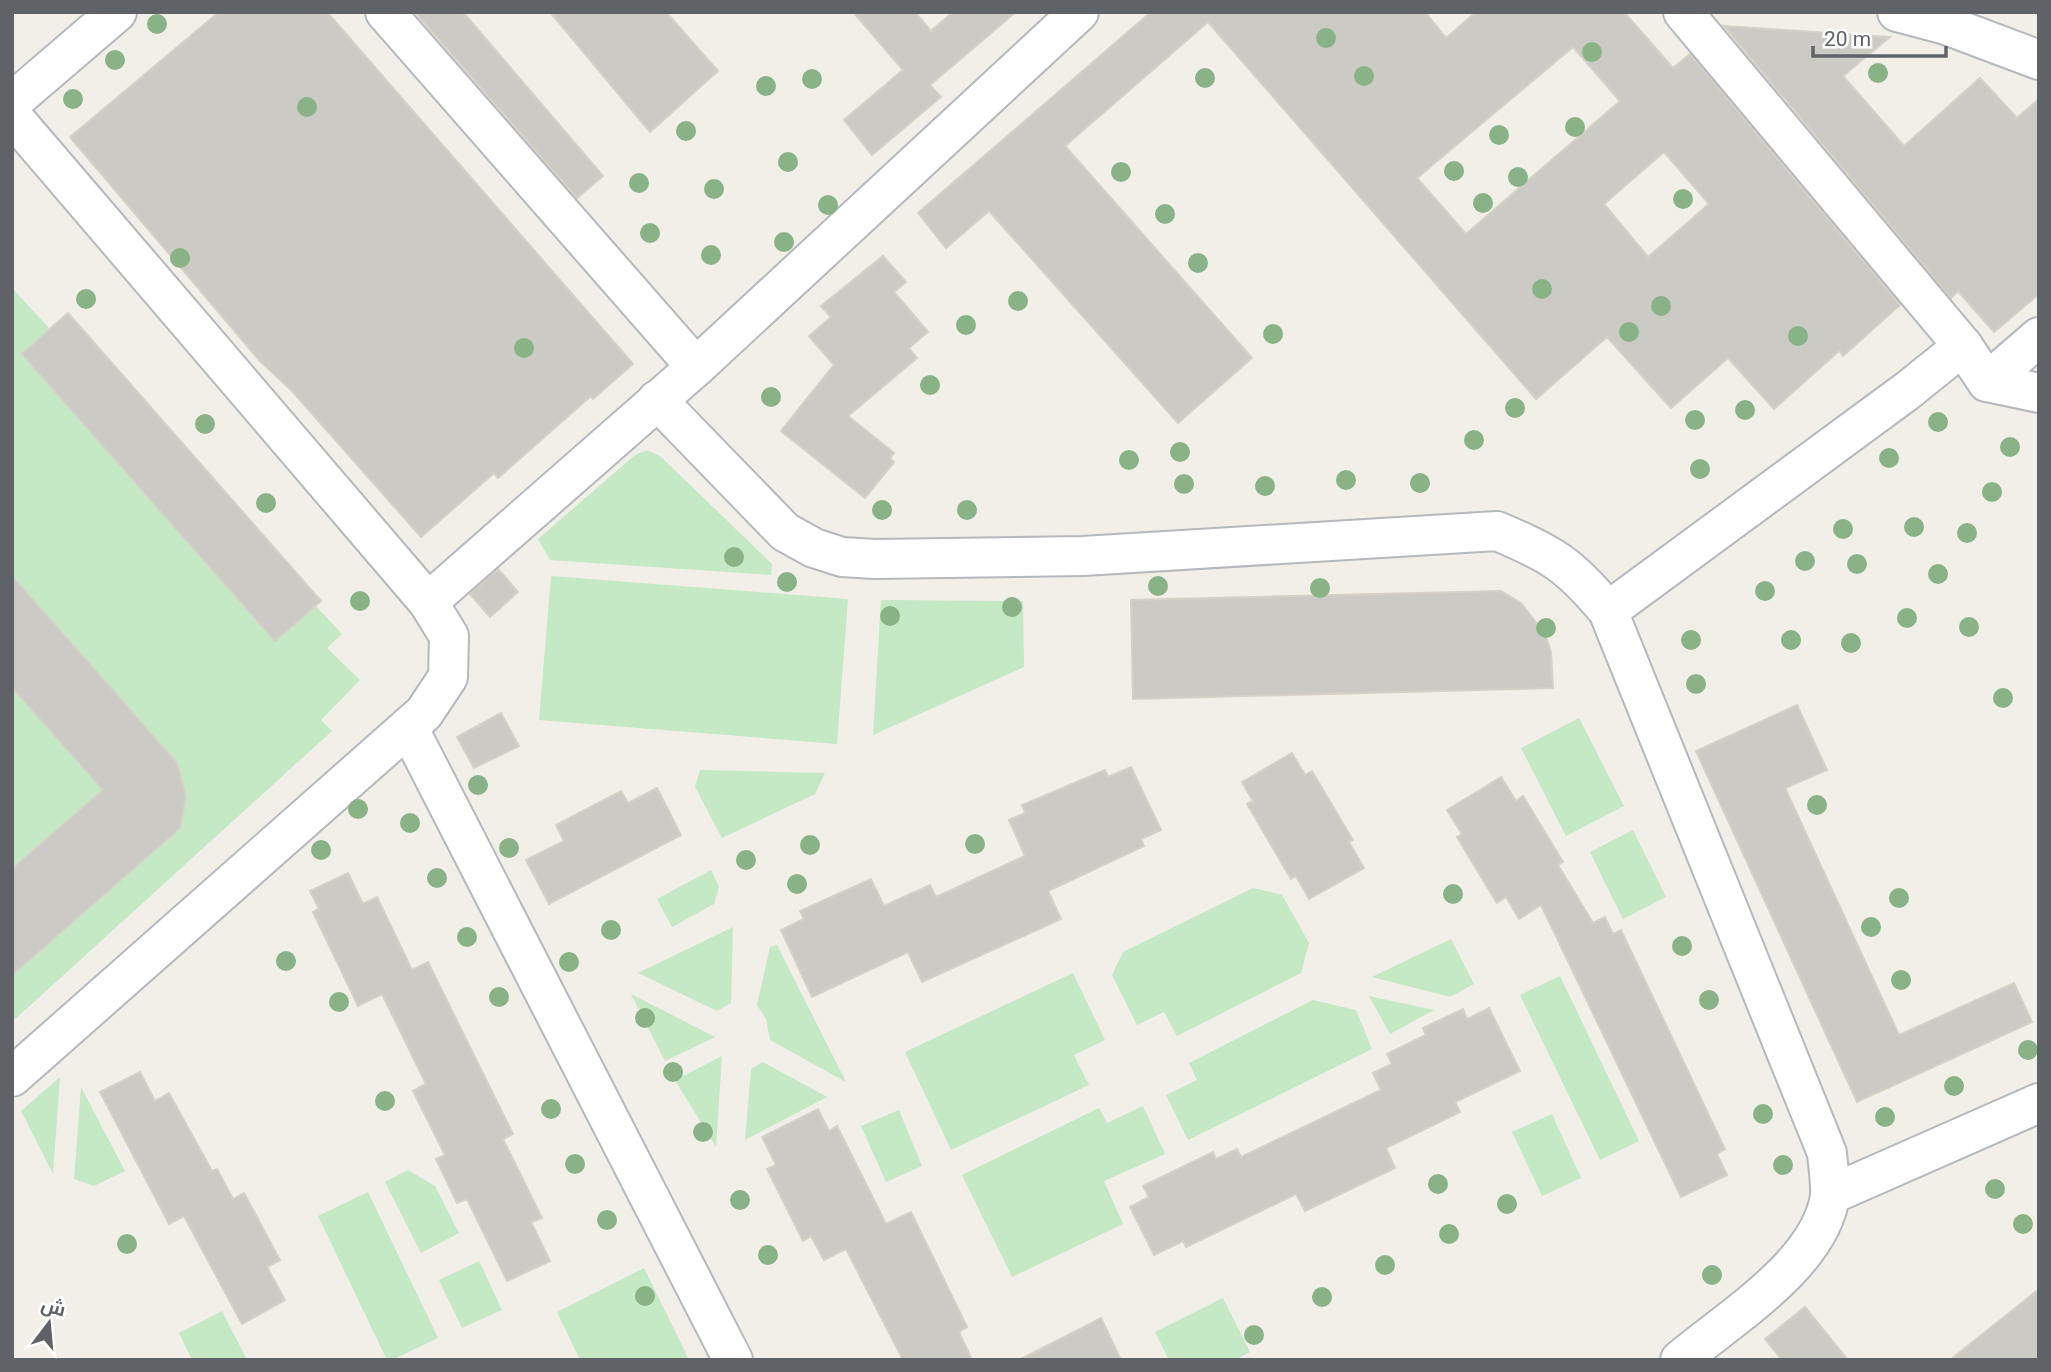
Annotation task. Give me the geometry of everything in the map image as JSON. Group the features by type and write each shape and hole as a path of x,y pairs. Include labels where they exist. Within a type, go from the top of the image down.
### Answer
{"street":[{"path":"12,102 117,12"},
{"path":"385,12 696,367"},
{"path":"428,602 696,367 1079,12"},
{"path":"1683,12 1963,346 1987,382 2039,393"},
{"path":"1897,12 1946,25 2039,60"},
{"path":"12,116 428,602 449,636 448,677 424,713 12,1077"},
{"path":"1987,382 2039,337"},
{"path":"1608,611 1907,391 1963,346"},
{"path":"656,400 785,532 814,548 842,557 875,559 1083,556 1497,531 1547,552 1587,585 1608,611 1827,1153 1830,1195 1819,1232 1799,1261 1680,1360"},
{"path":"408,727 733,1360"},
{"path":"1830,1195 2039,1103"}],"green space":[{"path":"12,288 50,329 22,354 275,641 316,606 342,634 327,648 360,680 321,720 332,731 12,1022"},
{"path":"647,450 660,456 772,564 771,575 550,560 538,539 635,455"},
{"path":"551,576 848,599 837,744 539,720"},
{"path":"881,600 1023,601 1024,667 873,735"},
{"path":"1579,718 1624,806 1566,836 1521,748"},
{"path":"700,770 825,773 815,794 722,838 695,787"},
{"path":"1633,830 1666,897 1623,919 1590,852"},
{"path":"711,870 719,887 714,904 672,927 657,899"},
{"path":"1253,888 1282,895 1309,943 1301,973 1177,1036 1164,1012 1137,1025 1112,975 1123,952"},
{"path":"733,927 731,1003 717,1011 638,973"},
{"path":"1451,939 1474,984 1450,997 1372,977"},
{"path":"777,945 846,1082 770,1040 766,1019 757,1005 770,947"},
{"path":"1073,973 1105,1040 1074,1055 1089,1085 951,1150 905,1052"},
{"path":"1560,976 1639,1141 1600,1160 1520,995"},
{"path":"631,994 715,1037 665,1061"},
{"path":"1369,996 1434,1010 1390,1034"},
{"path":"1313,1000 1356,1010 1372,1049 1188,1140 1166,1095 1197,1080 1189,1063"},
{"path":"722,1056 716,1147 675,1080"},
{"path":"763,1062 827,1097 745,1140 751,1069"},
{"path":"60,1077 53,1174 21,1111"},
{"path":"81,1087 125,1171 94,1186 74,1179"},
{"path":"1143,1106 1165,1154 1104,1181 1123,1224 1012,1277 962,1175 1099,1108 1107,1123"},
{"path":"899,1110 922,1166 886,1182 861,1126"},
{"path":"1552,1114 1581,1178 1542,1196 1512,1132"},
{"path":"408,1170 435,1186 459,1233 421,1253 385,1182"},
{"path":"368,1192 438,1338 392,1360 387,1360 318,1216"},
{"path":"479,1261 502,1310 462,1328 439,1280"},
{"path":"644,1268 689,1360 580,1360 557,1312"},
{"path":"1223,1298 1250,1352 1235,1360 1169,1360 1155,1332"},
{"path":"222,1311 247,1360 192,1360 179,1333"}],"building":[{"path":"219,12 327,12 633,364 593,399 591,396 498,478 494,473 421,537 292,391 259,360 70,137"},
{"path":"415,12 463,12 603,176 577,198"},
{"path":"550,12 666,12 718,71 650,132"},
{"path":"853,12 915,12 931,31 953,12 1016,12 930,85 941,97 872,155 844,120 903,70"},
{"path":"1151,12 1425,12 1446,38 1476,12 1624,12 1673,68 1690,54 1900,305 1843,356 1839,351 1774,409 1728,358 1671,408 1607,337 1536,399 1208,22 1065,146 1252,358 1178,423 989,211 946,248 918,213","holes":["1573,47 1620,101 1466,234 1417,178","1664,152 1709,204 1648,257 1604,204"]},
{"path":"1724,26 1890,37 1843,76 1904,146 1980,78 2017,118 2039,99 2039,294 1994,332 1958,291 1951,298"},
{"path":"883,256 906,282 894,292 928,332 909,348 917,358 848,416 894,453 890,458 894,462 865,498 781,431 834,365 809,336 831,317 821,306"},
{"path":"68,313 321,601 275,641 22,354"},
{"path":"498,569 518,592 490,617 470,594"},
{"path":"12,576 177,763 186,797 180,828 12,975 12,869 103,790 12,687"},
{"path":"1501,591 1521,603 1545,634 1551,652 1553,688 1133,699 1131,600"},
{"path":"1797,705 1827,770 1785,788 1899,1035 2014,983 2032,1022 1857,1102 1696,751"},
{"path":"501,713 519,746 474,768 457,737"},
{"path":"1292,753 1305,775 1312,771 1353,840 1349,842 1364,868 1309,899 1296,876 1291,879 1247,804 1253,801 1242,782"},
{"path":"1131,767 1161,830 1141,839 1144,846 1048,891 1061,919 922,982 908,952 812,997 781,930 804,919 800,911 871,879 884,906 930,885 936,897 1025,856 1009,820 1025,813 1022,805 1105,770 1108,777"},
{"path":"1501,777 1516,801 1523,796 1563,862 1558,865 1593,923 1605,917 1613,934 1621,930 1725,1149 1717,1154 1727,1175 1681,1197 1541,905 1519,919 1506,897 1497,903 1457,837 1462,834 1447,810"},
{"path":"657,788 681,835 549,904 526,860 564,841 556,825 621,791 628,803"},
{"path":"348,873 363,904 377,897 412,970 428,962 513,1134 503,1139 542,1218 531,1222 550,1261 507,1281 467,1199 457,1203 436,1159 445,1155 413,1091 426,1084 382,994 358,1006 313,912 319,909 310,891"},
{"path":"1489,1008 1520,1071 1455,1102 1460,1112 1386,1148 1395,1168 1305,1211 1296,1194 1186,1247 1183,1241 1154,1255 1130,1207 1149,1197 1143,1186 1213,1152 1216,1159 1237,1149 1241,1157 1381,1090 1373,1073 1392,1064 1387,1054 1426,1035 1423,1028 1463,1009 1467,1019"},
{"path":"140,1072 155,1101 169,1093 212,1171 217,1169 233,1199 244,1193 280,1260 267,1267 285,1300 242,1324 184,1216 169,1224 100,1092"},
{"path":"818,1109 829,1131 837,1126 886,1224 911,1212 967,1327 959,1332 972,1360 903,1360 846,1249 824,1260 811,1236 803,1241 767,1169 776,1165 762,1137"},
{"path":"2039,1289 2039,1360 1950,1360"},
{"path":"1805,1307 1848,1360 1782,1360 1765,1339"},
{"path":"1101,1318 1121,1360 1019,1360"}]}
